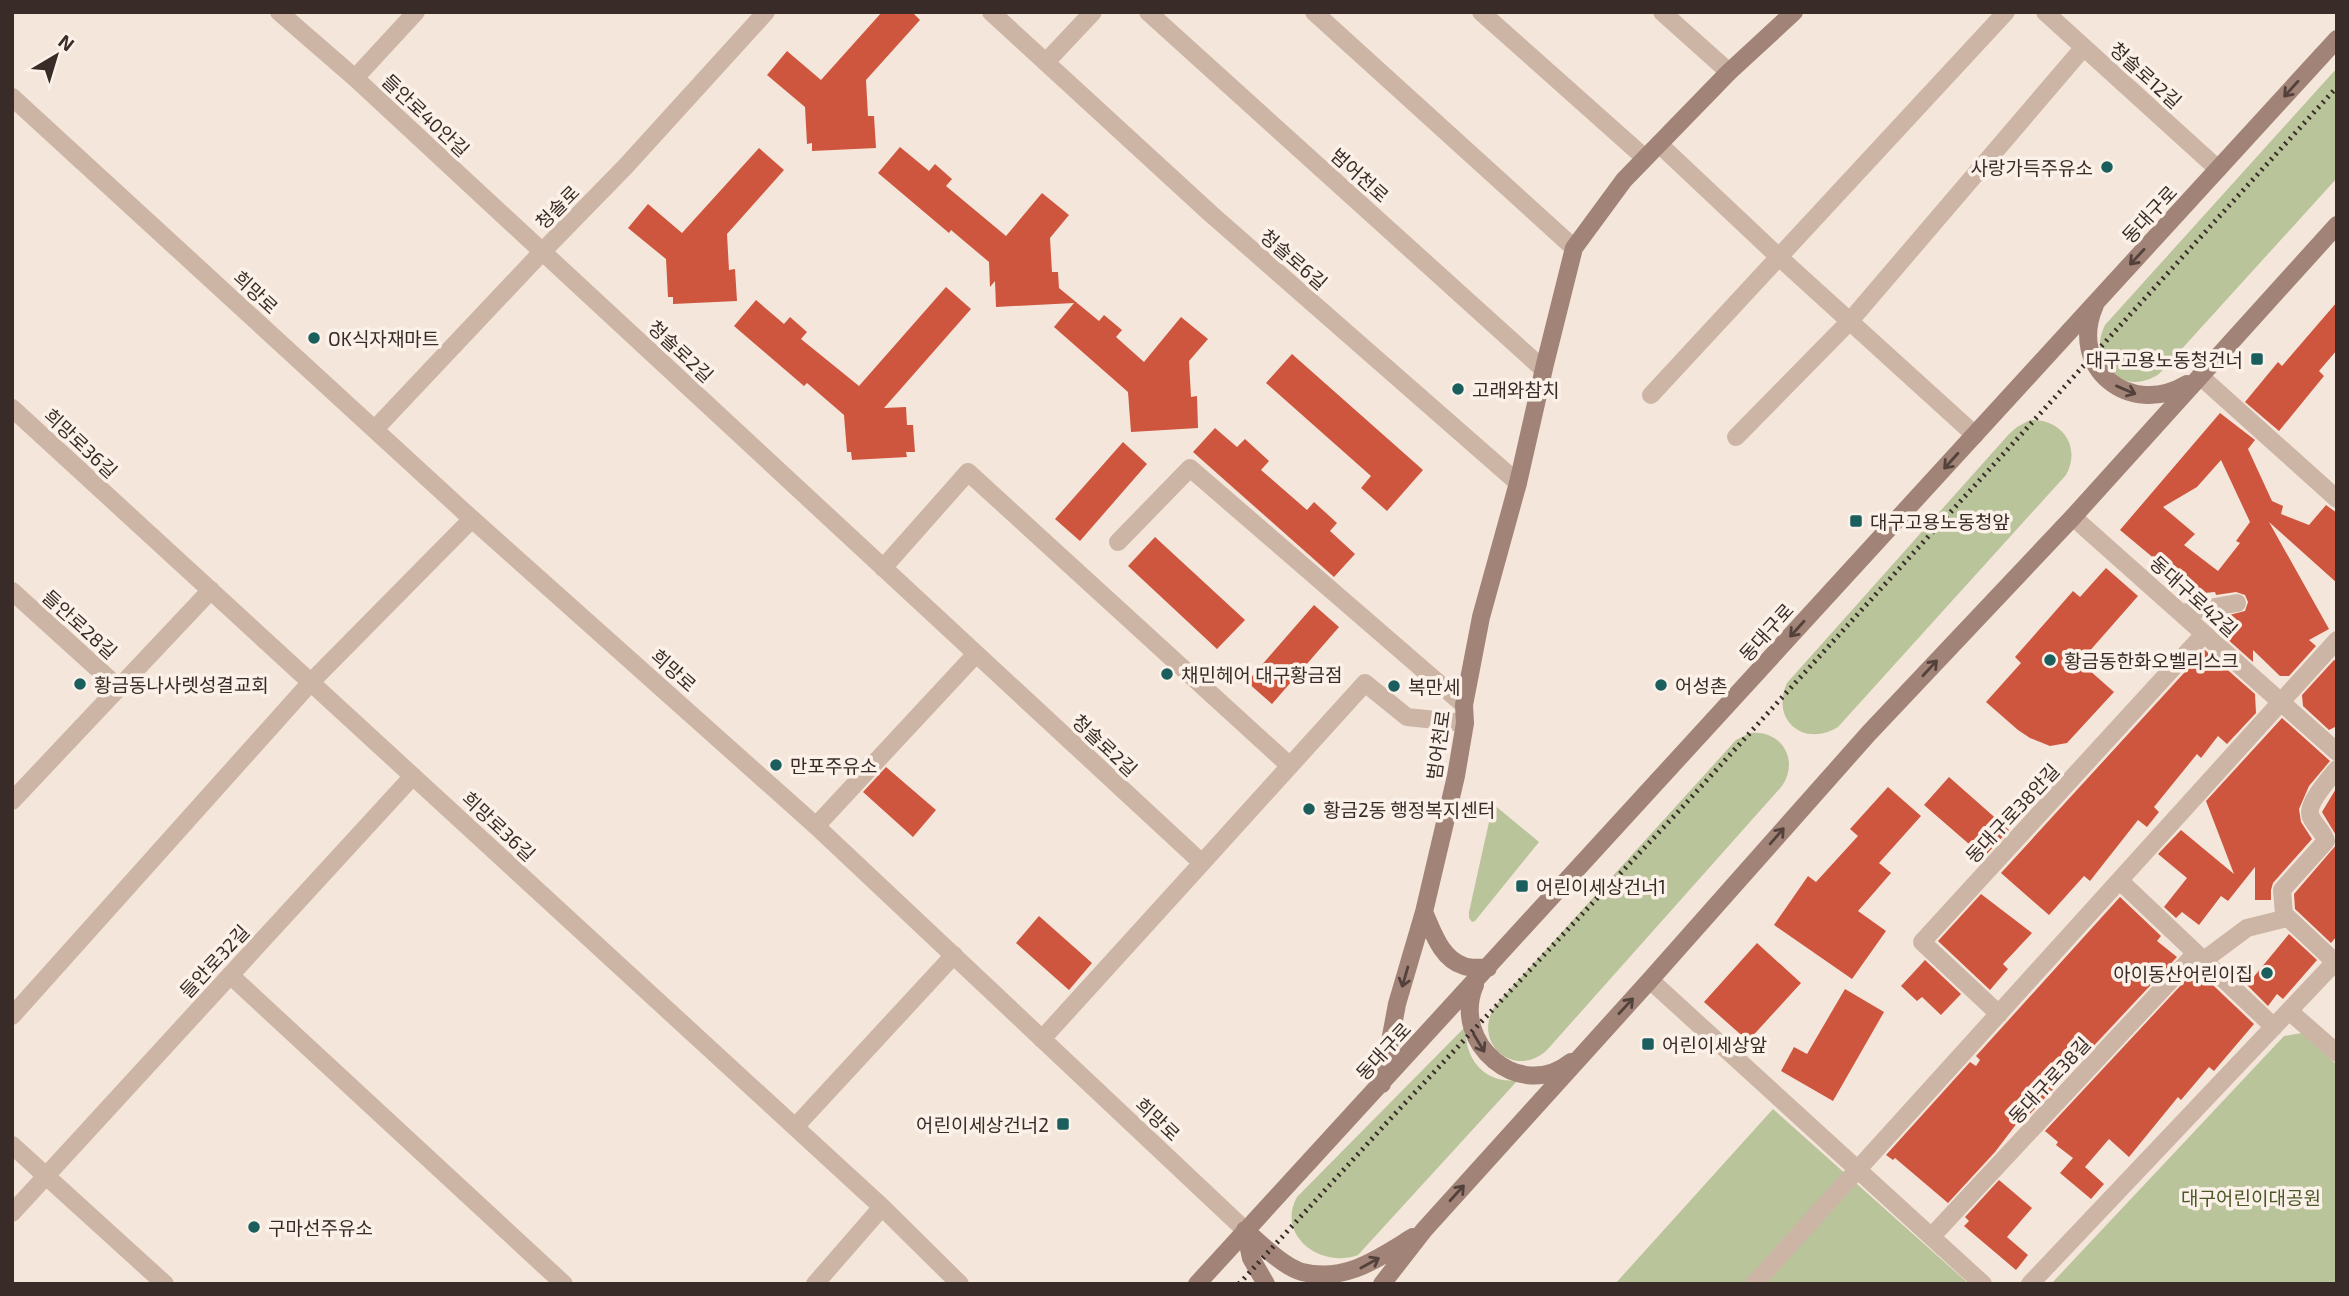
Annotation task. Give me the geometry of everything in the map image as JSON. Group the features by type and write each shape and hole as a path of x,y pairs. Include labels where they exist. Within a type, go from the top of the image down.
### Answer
{"main road":[{"name":"범어천로","path":"1381,1084 1397,1004 1424,912 1457,776 1464,714 1481,617 1518,483 1574,248 1624,180 1729,72 1794,12"},
{"name":"동대구로","path":"1197,1284 2337,39"},
{"path":"1382,1284 1424,1230 1869,733 2073,517 2337,225"},
{"path":"2103,294 2094,307 2087,338 2097,368 2107,380 2135,395 2151,397 2166,394 2199,377"},
{"path":"1424,912 1448,958 1483,973 1471,994 1471,1027 1483,1050 1502,1067 1526,1074 1551,1072 1567,1065 1592,1043"},
{"path":"1245,1230 1272,1254 1301,1272 1333,1274 1354,1271 1424,1230"},
{"path":"1245,1230 1251,1258 1266,1284"}],"street":[{"name":"들안로40안길","path":"279,12 355,78 542,252"},
{"path":"355,78 416,12"},
{"name":"청솔로","path":"375,429 625,167 766,12"},
{"name":"청솔로6길","path":"991,12 1210,214 1518,483"},
{"path":"1046,62 1093,12"},
{"name":"범어천로","path":"1148,12 1544,369"},
{"path":"1314,12 1574,248"},
{"path":"1481,12 1645,158"},
{"path":"1662,12 1729,72"},
{"path":"1651,395 2006,12"},
{"name":"청솔로12길","path":"2045,12 2218,169"},
{"path":"1736,437 1850,321 2084,47"},
{"name":"희망로","path":"12,97 471,519 817,826 1245,1230"},
{"path":"1659,144 1975,435"},
{"name":"청솔로2길","path":"542,252 1202,863"},
{"path":"2199,377 2337,499"},
{"name":"희망로36길","path":"12,408 882,1206"},
{"path":"1118,542 1190,468 1464,714"},
{"path":"883,568 968,472 1290,766"},
{"name":"동대구로42길","path":"2073,517 2337,752"},
{"path":"12,1016 311,682 471,519"},
{"path":"16,789 119,688 211,590"},
{"name":"들안로28길","path":"12,592 119,688"},
{"path":"2181,613 2237,603"},
{"name":"동대구로38안길","path":"1999,1014 1922,942 2204,634"},
{"path":"1754,1284 2337,640"},
{"path":"817,826 976,654"},
{"path":"1042,1039 1365,683 1406,717 1464,714"},
{"path":"2318,735 2337,736"},
{"path":"2030,1284 2336,961 2287,918 2284,914 2282,890 2326,841 2309,815 2310,807 2337,769"},
{"name":"들안로32길","path":"12,1213 413,776"},
{"path":"2120,881 2274,1027"},
{"name":"동대구로38길","path":"1931,1236 2200,957 2247,928 2287,918"},
{"path":"795,1127 954,955"},
{"path":"230,975 564,1284"},
{"path":"1650,980 1983,1284"},
{"path":"2289,1011 2337,1053"},
{"path":"12,1145 164,1283"},
{"path":"815,1284 882,1206 960,1284"}],"green space":[{"path":"2337,68 2337,178 2159,374 2133,382 2111,373 2100,352 2100,339 2105,325"},
{"path":"2030,420 2051,424 2066,436 2071,454 2066,475 1838,727 1825,733 1813,734 1793,727 1783,708 1787,683 2009,434"},
{"path":"1750,733 1771,736 1784,748 1789,766 1782,786 1547,1050 1535,1058 1522,1061 1510,1059 1500,1053 1492,1044 1489,1033 1489,1020 1495,1006 1736,740"},
{"path":"1493,804 1539,842 1472,922 1469,912"},
{"path":"1466,1026 1468,1048 1478,1066 1495,1078 1518,1080 1358,1255 1329,1257 1305,1246 1292,1224 1292,1211 1297,1197"},
{"name":"대구어린이대공원","path":"2302,1033 2337,1065 2337,1284 2051,1284 2284,1036"},
{"path":"1773,1109 1969,1284 1615,1284"}],"building":[{"path":"882,12 912,12 920,20 866,80 868,116 874,116 876,148 812,151 812,143 807,144 805,107 767,75 787,51 821,80"},
{"path":"900,147 929,171 935,164 952,179 946,186 1006,236 1042,193 1069,215 1050,238 1052,272 1058,272 1059,288 1099,321 1104,315 1122,330 1116,337 1144,362 1181,317 1208,339 1189,361 1191,397 1197,396 1198,428 1131,432 1128,392 1054,327 1074,303 996,307 995,281 990,287 989,262 951,230 949,233 878,173"},
{"path":"759,148 784,170 727,234 729,270 735,269 737,301 673,304 673,297 668,297 666,259 628,228 648,204 682,233"},
{"path":"946,287 971,309 884,408 906,407 907,425 913,425 915,452 906,452 907,457 852,460 851,452 847,452 844,415 807,383 804,386 734,326 756,300 784,324 790,317 807,332 801,339 859,386"},
{"path":"2337,302 2337,350 2319,371 2324,376 2279,431 2245,402 2278,362 2282,366"},
{"path":"1292,354 1423,470 1387,511 1361,488 1371,476 1266,383"},
{"path":"2220,413 2255,440 2248,449 2272,501 2283,506 2281,514 2309,525 2326,505 2337,513 2337,583 2269,522 2329,629 2309,640 2316,646 2289,676 2280,676 2253,650 2253,662 2225,637 2221,617 2245,611 2248,602 2245,595 2236,592 2193,594 2120,530","holes":["2221,460 2250,522 2236,541 2240,543 2218,571 2184,545 2195,534 2163,507 2197,487"]},
{"path":"1215,428 1237,447 1245,439 1269,461 1261,470 1307,510 1314,502 1337,523 1330,531 1355,554 1334,577 1193,452"},
{"path":"1123,442 1147,464 1080,541 1055,519"},
{"path":"1155,537 1245,620 1217,649 1128,566"},
{"name":"황금동한화오벨리스크","path":"2106,568 2138,596 2080,662 2114,692 2067,743 2050,746 2018,730 1986,702 2021,663 2015,657 2073,591 2080,597"},
{"path":"1314,605 1339,627 1272,704 1247,682"},
{"path":"2205,650 2255,694 2256,713 2227,744 2218,736 2201,758 2197,754 2154,807 2159,812 2147,827 2138,820 2090,881 2084,876 2049,915 2001,873"},
{"path":"2334,660 2337,662 2337,726 2329,730 2303,706 2302,695"},
{"path":"2282,718 2330,761 2309,786 2299,809 2301,822 2312,839 2273,883 2271,900 2255,900 2255,867 2228,901 2221,896 2199,925 2182,912 2176,918 2164,907 2187,878 2158,854 2181,830 2234,874 2206,801"},
{"path":"886,767 936,810 913,837 863,792"},
{"path":"1949,777 2009,830 1984,857 1924,805"},
{"path":"1888,787 1921,816 1879,863 1891,873 1858,911 1886,931 1852,979 1774,925 1808,876 1816,882 1858,836 1850,829"},
{"path":"2337,787 2337,837 2322,812"},
{"path":"2337,844 2337,936 2331,943 2295,909 2294,894"},
{"path":"1981,894 2032,933 2003,964 2008,969 1990,990 1938,941"},
{"path":"2120,897 2161,936 2157,941 2177,957 2027,1117 2024,1114 1995,1152 1948,1203 1895,1158 1893,1160 1886,1155 1970,1062 1976,1066 1980,1060 1976,1056"},
{"path":"1039,916 1092,963 1069,990 1016,943"},
{"path":"2289,934 2317,960 2283,999 2277,994 2268,1006 2247,985"},
{"path":"1757,943 1801,983 1748,1041 1704,1002"},
{"path":"1925,960 1961,994 1941,1015 1922,997 1917,1001 1901,986"},
{"path":"2196,969 2254,1024 2214,1071 2209,1067 2181,1100 2178,1097 2129,1157 2109,1139 2085,1167 2104,1184 2091,1199 2060,1173 2073,1158 2056,1145 2058,1142 2045,1131"},
{"path":"1845,989 1884,1012 1833,1101 1781,1071 1794,1047 1807,1054"},
{"path":"1999,1180 2032,1208 2007,1237 2028,1255 2016,1270 1964,1226 1969,1221 1965,1217"}],"railway":[{"path":"1239,1284 1677,813 2337,87"}],"place":[{"name":"사랑가득주유소","path":"2107,167"},
{"name":"OK식자재마트","path":"314,338"},
{"name":"대구고용노동청건너","path":"2257,359"},
{"name":"고래와참치","path":"1458,389"},
{"name":"대구고용노동청앞","path":"1856,521"},
{"name":"황금동한화오벨리스크","path":"2050,660"},
{"name":"채민헤어 대구황금점","path":"1167,674"},
{"name":"황금동나사렛성결교회","path":"80,684"},
{"name":"어성촌","path":"1661,685"},
{"name":"복만세","path":"1394,686"},
{"name":"만포주유소","path":"776,765"},
{"name":"황금2동 행정복지센터","path":"1309,809"},
{"name":"어린이세상건너1","path":"1522,886"},
{"name":"아이동산어린이집","path":"2267,973"},
{"name":"어린이세상앞","path":"1648,1044"},
{"name":"어린이세상건너2","path":"1063,1124"},
{"name":"구마선주유소","path":"254,1227"}]}
